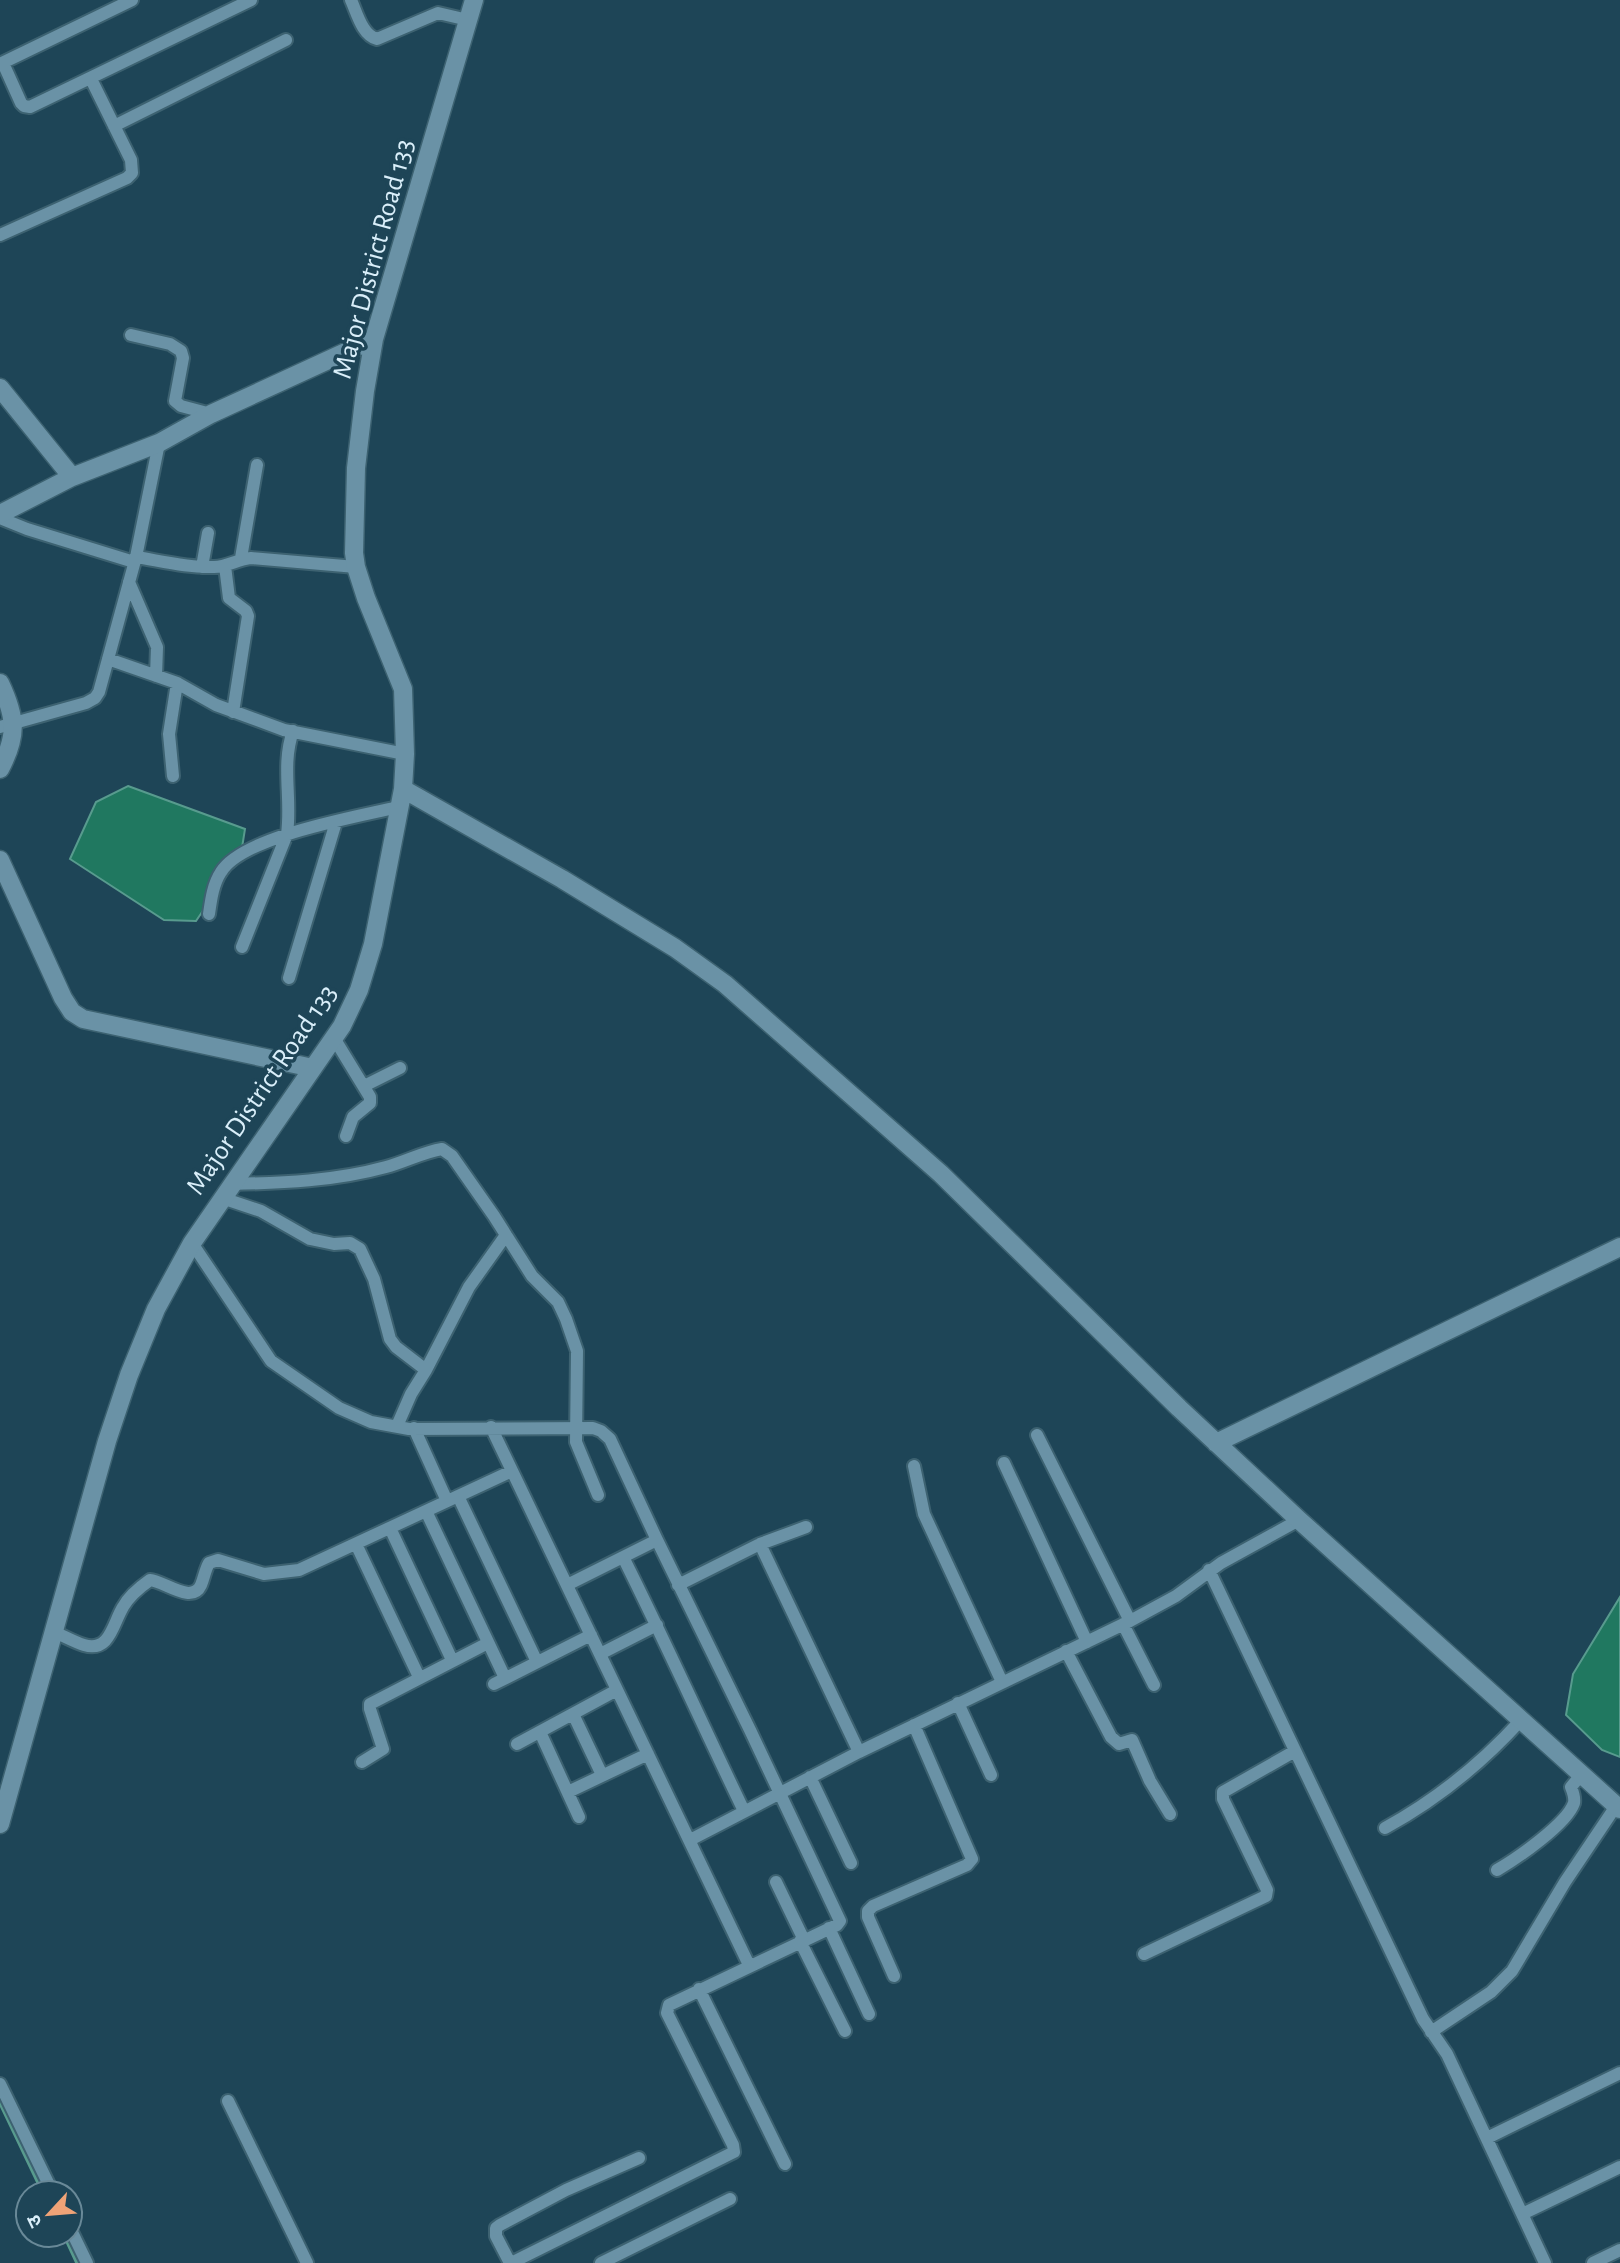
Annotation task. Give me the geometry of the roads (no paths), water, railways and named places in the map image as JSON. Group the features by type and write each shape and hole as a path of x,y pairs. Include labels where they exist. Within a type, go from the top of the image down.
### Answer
{"street":[{"path":"132,0 1,63 24,106 30,107 43,102 251,0"},
{"path":"351,0 365,32 377,39 438,13 468,20"},
{"name":"Major District Road 133","path":"0,1824 107,1441 129,1375 156,1308 192,1243 349,1015 368,964 400,798 405,754 403,689 356,567 353,543 356,468 374,338 474,0"},
{"path":"114,126 286,40"},
{"path":"0,236 127,178 133,167 91,79"},
{"path":"131,335 170,344 181,351 183,358 175,401 181,406 211,414"},
{"path":"0,516 72,477 159,443 211,414 374,338"},
{"path":"0,389 72,477"},
{"path":"7,724 86,703 99,692 135,559 159,443"},
{"path":"241,558 257,465"},
{"path":"0,516 27,529 135,559 202,567 225,566 241,558 356,567"},
{"path":"202,567 208,533"},
{"path":"225,566 229,598 246,611 248,616 233,712"},
{"path":"129,582 157,647 156,676"},
{"path":"108,659 177,683 233,712 293,731 405,754"},
{"path":"0,683 7,724 13,738 0,769"},
{"path":"173,776 169,734 177,683"},
{"path":"242,947 287,834 289,818 286,763 293,731"},
{"path":"209,914 220,872 241,854 287,834 335,822 400,798 562,879 675,948 725,984 942,1174 1216,1443 1618,1808 1565,1882 1513,1971 1491,1992 1431,2032"},
{"path":"289,978 335,822"},
{"path":"0,860 63,998 72,1012 83,1018 313,1068"},
{"path":"334,1038 370,1097 370,1103 353,1116 346,1136"},
{"path":"364,1086 400,1068"},
{"path":"227,1191 346,1176 386,1167 442,1149 452,1156 532,1276 558,1302 566,1319 578,1351 578,1451 598,1494"},
{"path":"227,1191 310,1239 350,1244 360,1250 374,1279 390,1339 396,1347 426,1370"},
{"path":"397,1426 411,1394 469,1287 506,1235"},
{"path":"192,1243 271,1361 339,1408 371,1422 414,1428 593,1428 610,1439 840,1918 839,1923 669,2005 667,2013 733,2145 734,2152 510,2263 496,2236 496,2228 499,2225 566,2190 639,2158"},
{"path":"1216,1443 1620,1247"},
{"path":"491,1427 749,1965"},
{"path":"414,1428 537,1662"},
{"path":"1037,1435 1154,1685"},
{"path":"1004,1463 1087,1642"},
{"path":"914,1466 924,1514 1002,1682"},
{"path":"54,1632 85,1646 94,1646 110,1637 123,1607 140,1587 150,1580 159,1580 181,1592 195,1592 200,1587 209,1563 218,1560 264,1574 299,1570 512,1471"},
{"path":"426,1511 488,1643 499,1681 591,1635"},
{"path":"690,1840 859,1752 1126,1623 1176,1596 1209,1570 1299,1520"},
{"path":"678,1585 760,1544 806,1527"},
{"path":"390,1528 452,1660"},
{"path":"567,1585 657,1540"},
{"path":"356,1544 419,1677"},
{"path":"760,1544 859,1752"},
{"path":"623,1557 744,1811"},
{"path":"1209,1570 1431,2032 1447,2054 1545,2263"},
{"path":"600,1654 657,1625"},
{"path":"362,1762 383,1749 370,1704 488,1643"},
{"path":"1066,1651 1111,1737 1119,1744 1132,1740 1150,1781 1170,1814"},
{"path":"517,1744 617,1690"},
{"path":"958,1703 991,1775"},
{"path":"573,1714 602,1775"},
{"path":"1385,1828 1427,1803 1485,1759 1521,1720"},
{"path":"894,1976 868,1917 868,1911 967,1865 972,1859 914,1726"},
{"path":"540,1731 579,1816"},
{"path":"1144,1954 1266,1896 1267,1890 1223,1799 1223,1792 1296,1751"},
{"path":"568,1793 648,1754"},
{"path":"1497,1870 1544,1838 1570,1810 1574,1802 1572,1787 1581,1774"},
{"path":"810,1777 852,1863"},
{"path":"776,1882 845,2031"},
{"path":"829,1928 869,2014"},
{"path":"699,1989 785,2164"},
{"path":"1487,2138 1620,2073"},
{"path":"0,2084 46,2179"},
{"path":"228,2101 307,2263"},
{"path":"1522,2214 1620,2168"},
{"path":"601,2263 730,2199"},
{"path":"1593,2263 1620,2250"}],"waterway":[{"path":"0,2103 36,2179"},
{"path":"70,2249 77,2263"}]}
